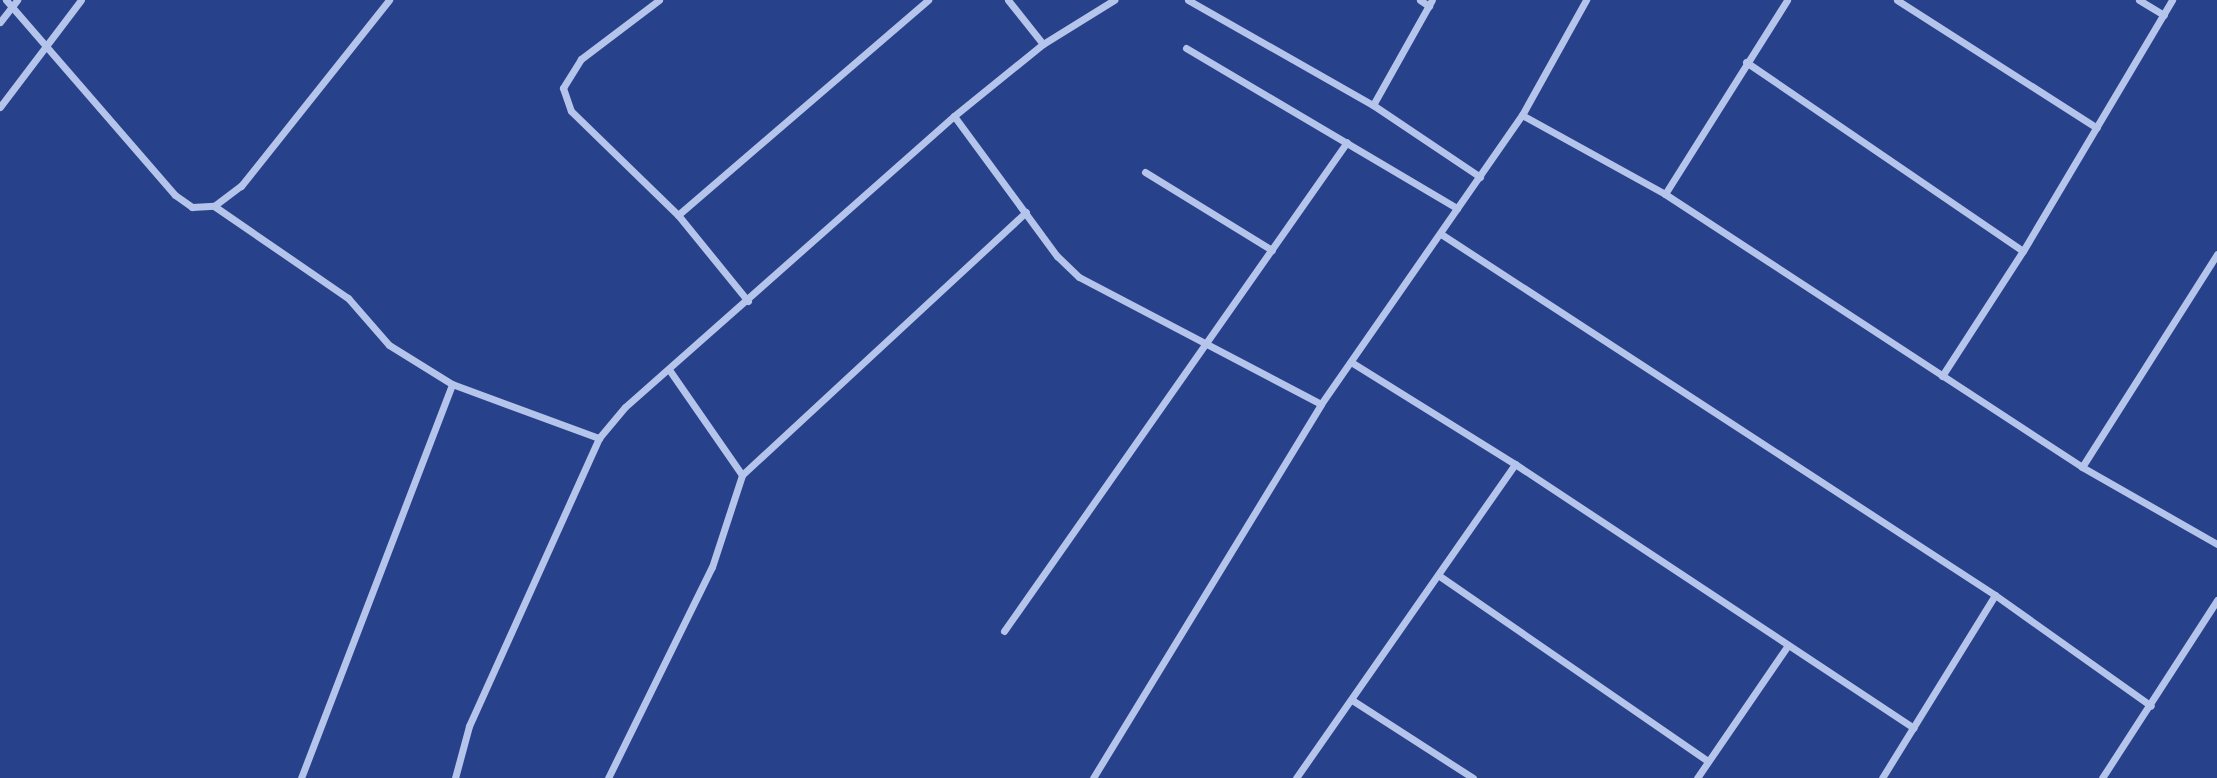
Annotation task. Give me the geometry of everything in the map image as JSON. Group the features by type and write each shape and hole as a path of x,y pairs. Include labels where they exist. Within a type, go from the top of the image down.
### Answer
{"street":[{"path":"0,107 81,0"},
{"path":"0,23 12,2 45,45 175,195 192,207 215,206 242,186 389,0"},
{"path":"659,0 581,59 563,88 571,111 678,215 748,301"},
{"path":"678,215 928,0"},
{"path":"1008,0 1043,44"},
{"path":"455,778 469,726 599,438 625,407 670,371 954,116 1043,44 1114,0"},
{"path":"1188,0 1373,105 1480,177"},
{"path":"1373,105 1431,3 1420,0"},
{"path":"1093,778 1321,404 1522,115 1587,0"},
{"path":"1665,194 1787,0"},
{"path":"1897,0 2097,128"},
{"path":"2139,0 2164,15"},
{"path":"1942,376 2023,251 2172,0"},
{"path":"1186,48 1457,208"},
{"path":"1746,62 2023,251"},
{"path":"1522,115 1665,194 2082,467 2217,544"},
{"path":"954,116 1056,256 1079,276 1205,346 1321,404"},
{"path":"1004,631 1347,142"},
{"path":"1145,172 1272,250"},
{"path":"215,206 348,298 389,345 452,384 599,438"},
{"path":"608,778 712,566 742,475 1026,212"},
{"path":"1441,234 1995,595 2151,706"},
{"path":"2082,467 2217,254"},
{"path":"1351,362 1515,464 1914,728"},
{"path":"670,371 742,475"},
{"path":"301,778 452,384"},
{"path":"1296,778 1441,577 1515,464"},
{"path":"1441,577 1707,761"},
{"path":"1882,778 1995,595"},
{"path":"2102,778 2217,600"},
{"path":"1697,778 1788,645"},
{"path":"1352,700 1473,778"}]}
